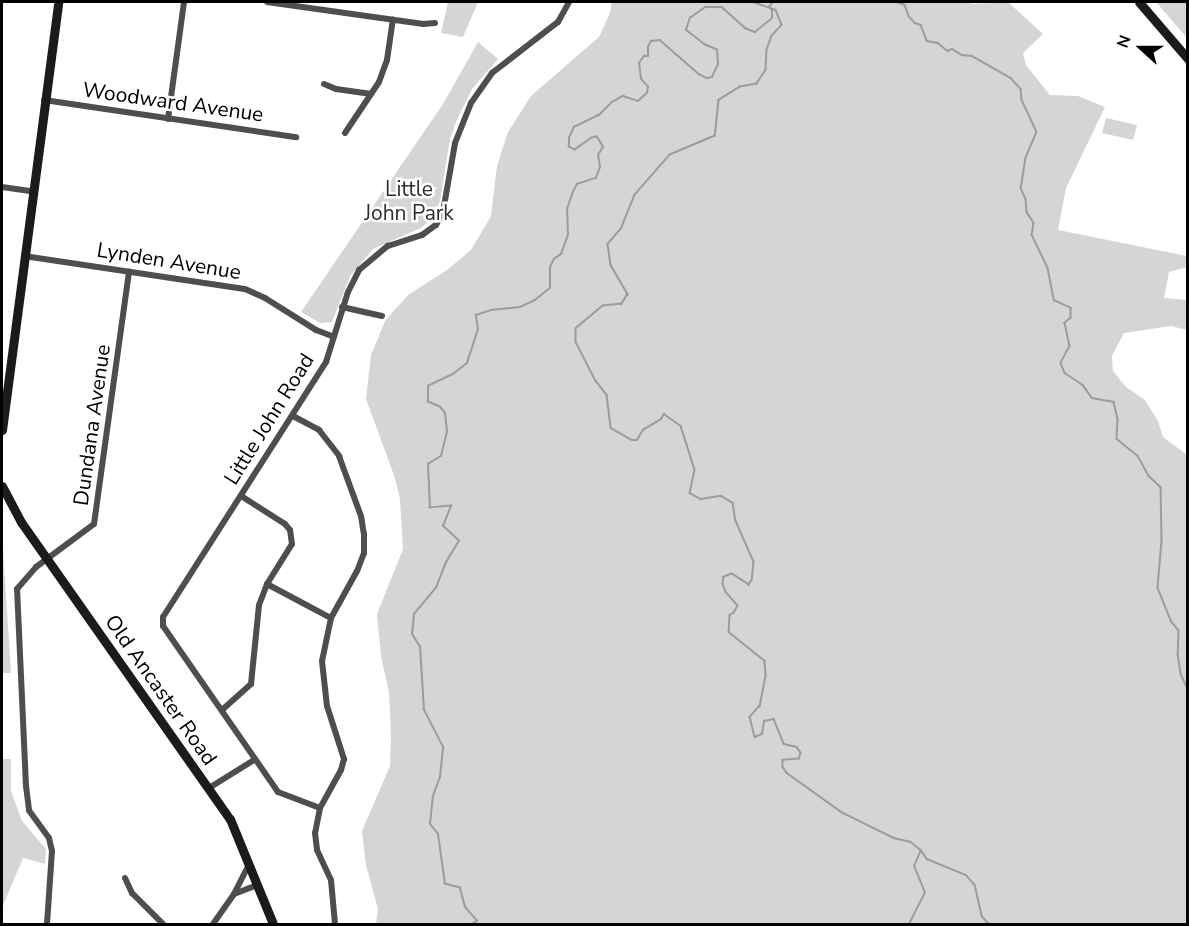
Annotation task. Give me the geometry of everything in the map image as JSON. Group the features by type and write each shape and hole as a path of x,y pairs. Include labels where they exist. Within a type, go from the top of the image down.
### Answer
{"street":[{"path":"2,430 58,2"},
{"path":"168,119 184,2"},
{"path":"267,2 435,23"},
{"name":"Little John Road","path":"320,808 278,792 163,626 164,617 326,362 353,279 368,261 388,246 422,235 436,225 442,212 455,143 471,103 492,73 558,22 569,2"},
{"path":"1139,2 1188,58"},
{"path":"345,133 379,82 387,60 393,19"},
{"path":"324,84 336,89 370,94"},
{"name":"Woodward Avenue","path":"44,100 296,137"},
{"path":"2,187 33,190"},
{"name":"Lynden Avenue","path":"24,255 245,289 265,297 321,333 334,337"},
{"name":"Dundana Avenue","path":"47,924 50,838 29,810 17,589 23,579 89,529 97,514 129,271"},
{"path":"342,307 382,316"},
{"path":"293,416 319,430 339,456 361,516 364,553 357,571 331,618 322,662 327,706 344,759 341,770 320,808 315,833 318,850 331,880 334,924"},
{"name":"Old Ancaster Road","path":"2,486 21,522 230,819 273,924"},
{"path":"222,710 251,684 255,626 267,584 292,544 290,530 285,524 241,496"},
{"path":"2,501 21,522"},
{"path":"267,584 331,618"},
{"path":"209,788 254,760"},
{"path":"213,924 234,894 249,863"},
{"path":"125,878 132,893 163,924"},
{"path":"234,894 257,885"}],"green space":[{"path":"448,2 478,2 463,37 441,33"},
{"path":"612,2 970,2 973,4 1008,2 1043,34 1023,53 1026,65 1050,95 1078,96 1105,107 1066,188 1058,230 1187,256 1187,267 1169,272 1164,298 1187,300 1187,330 1171,326 1124,333 1112,356 1113,371 1126,387 1145,400 1158,421 1163,437 1187,455 1187,924 376,924 378,909 366,865 362,831 390,766 391,736 389,692 381,656 377,614 403,549 400,499 395,478 366,399 371,355 385,321 408,295 447,270 471,250 491,216 497,166 508,132 531,96 599,37 610,13"},
{"path":"1156,2 1187,2 1187,38"},
{"name":"Little John Park","path":"478,42 498,59 472,89 456,122 450,139 440,201 432,219 421,228 373,249 350,276 332,322 320,323 301,312 443,104"},
{"path":"1106,118 1137,125 1133,140 1102,133"},
{"path":"2,534 11,673 2,673"},
{"path":"2,759 11,759 11,791 22,821 46,849 45,864 23,858 2,908"}],"waterway":[{"path":"753,2 776,10 782,25 772,36 767,50 766,70 757,84 740,87 719,100 715,136 670,155 635,195 622,228 608,244 611,265 628,294 622,304 603,306 576,329 576,342 596,381 607,395 611,428 632,440 637,440 643,430 661,419 664,414 681,426 695,470 690,493 701,499 721,496 733,503 736,521 754,562 752,580 749,585 732,574 724,577 723,584 726,592 738,606 730,615 729,632 765,661 766,676 760,706 750,717 755,737 762,734 764,721 774,719 784,744 797,747 801,753 799,759 783,760 783,767 787,773 843,813 894,838 911,842 927,859 966,875 975,885 982,916 989,924"},
{"path":"769,7 773,2"},
{"path":"897,2 905,5 909,16 915,23 921,25 927,41 938,43 948,51 952,49 962,55 972,56 1011,78 1021,89 1022,100 1037,132 1026,158 1021,188 1026,199 1027,212 1034,223 1032,235 1048,268 1054,300 1071,308 1071,318 1065,323 1070,346 1061,363 1065,373 1083,385 1092,398 1114,402 1118,419 1117,439 1138,456 1149,476 1161,487 1162,541 1158,588 1172,622 1179,631 1178,654 1181,674 1188,689"},
{"path":"457,924 472,924 477,921 465,907 460,888 445,884 438,834 430,824 433,796 440,777 443,747 424,710 420,647 412,634 414,614 436,588 445,564 459,541 443,526 451,506 430,508 428,464 441,456 447,432 445,413 440,407 428,402 428,386 453,374 467,363 478,330 476,315 491,310 520,307 535,300 550,288 550,267 554,259 561,254 568,235 567,209 573,192 577,184 596,178 600,167 598,155 603,147 597,137 575,150 569,147 569,138 574,127 599,115 612,102 623,96 638,101 647,93 648,87 641,79 639,63 644,56 648,56 651,41 660,40 699,74 707,78 712,77 718,64 717,50 705,45 686,30 690,18 705,7 722,7 745,28 755,32 772,18 772,11 769,7"},
{"path":"909,924 925,893 914,866 921,850"}]}
